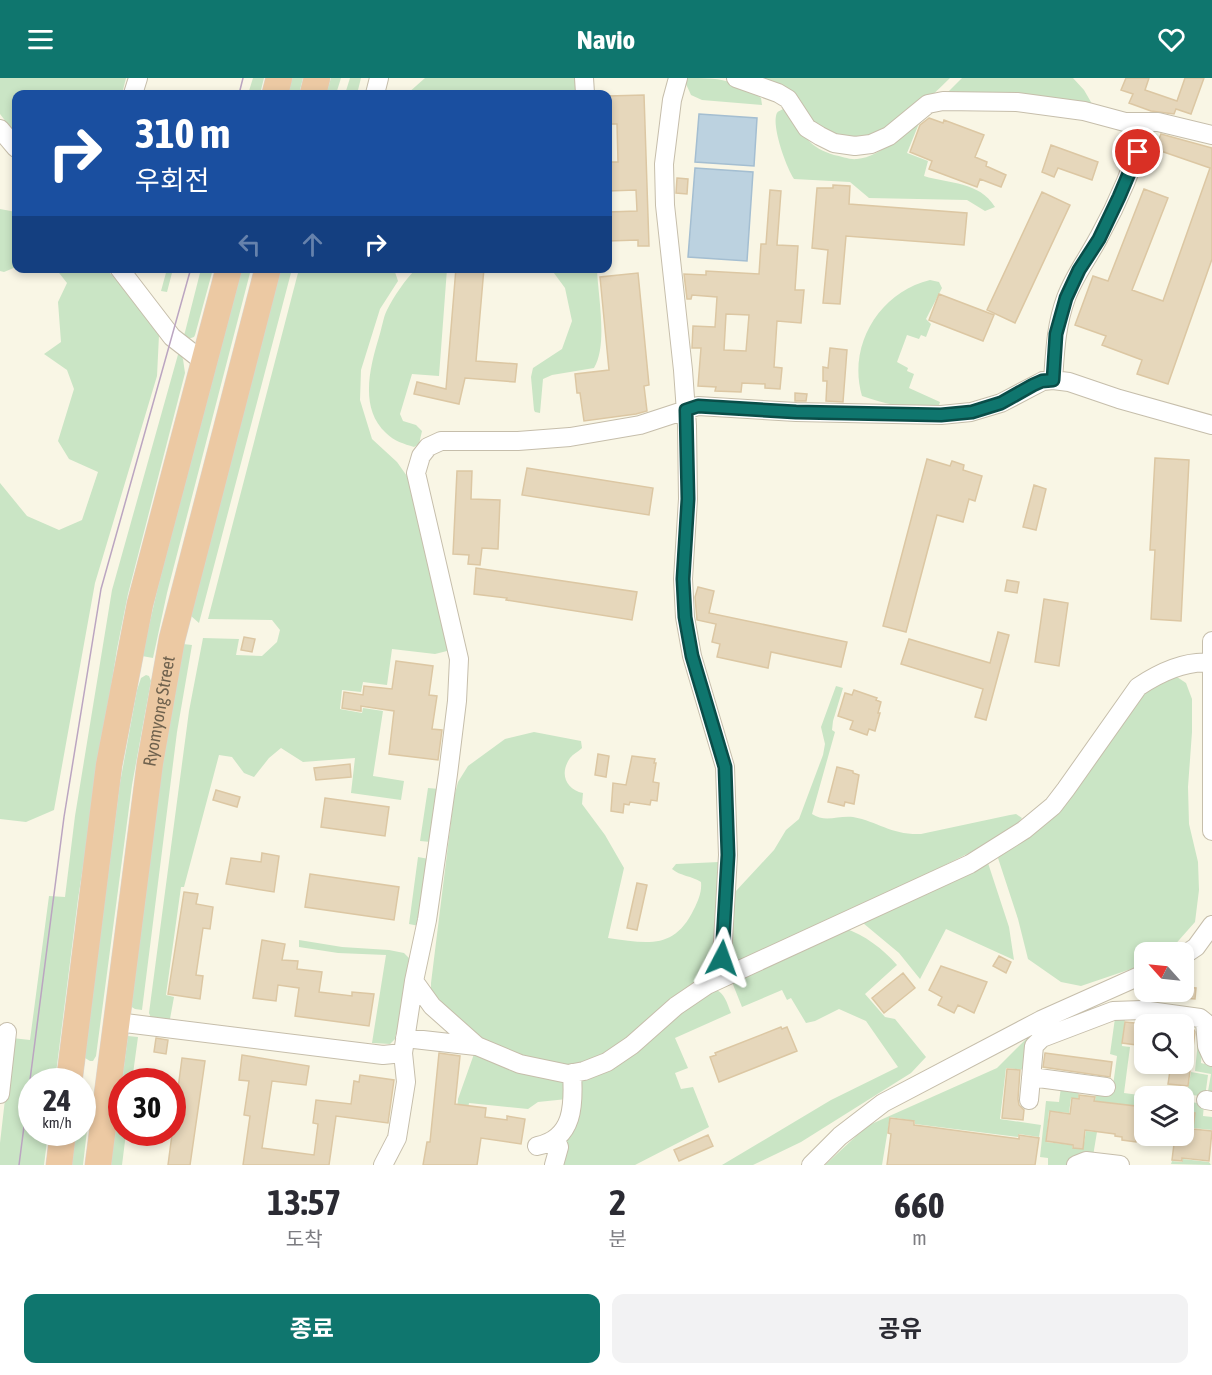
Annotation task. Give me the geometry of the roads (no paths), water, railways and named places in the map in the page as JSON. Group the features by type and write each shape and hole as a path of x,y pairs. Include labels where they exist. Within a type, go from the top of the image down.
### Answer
{"highway":[{"path":"71,1068 109,765 140,604 228,273"},
{"name":"Ryomyong Street","path":"98,1165 150,763 172,639 266,273"},
{"path":"59,1165 61,1146"}],"street":[{"path":"678,78 672,100 664,164 665,205 686,410 688,499 683,579 685,617 692,656 725,767 728,855 722,958 724,977"},
{"path":"736,78 778,93 788,99 807,128 819,136 834,143 855,146 871,144 889,136 928,104 943,101 1017,102 1084,111 1125,122 1178,126 1212,135"},
{"path":"1053,380 1056,334 1066,298 1079,270 1099,239 1119,197 1147,122"},
{"path":"0,129 12,143"},
{"path":"123,273 178,344 204,362"},
{"path":"383,1165 397,1138 406,1082 404,1046 414,981 427,920 457,700 459,659 416,473 421,456 428,447 441,441 518,441 570,437 640,425 698,406 796,412 941,415 972,412 1001,403 1042,381 1053,380 1069,382 1119,399 1212,425"},
{"path":"1212,641 1212,831"},
{"path":"414,981 432,1006 477,1047 520,1064 572,1073 607,1062 632,1045 676,1006 707,985 970,864 1024,830 1053,806 1138,687 1169,670 1211,662"},
{"path":"1194,948 1212,925"},
{"path":"810,1165 840,1136 883,1103 1041,1020 1134,978"},
{"path":"1029,1100 1034,1046 1042,1038 1113,1011 1142,1010 1200,1018 1205,1022 1207,1046 1212,1057"},
{"path":"117,1022 383,1054 404,1046 477,1047"},
{"path":"0,1094 7,1032"},
{"path":"537,1146 556,1140 564,1130 573,1106 572,1073"},
{"path":"1031,1077 1106,1087"},
{"path":"554,1165 559,1147 556,1140"},
{"path":"1076,1165 1086,1161 1120,1165"}],"water":[{"path":"699,114 757,118 754,166 695,162"},
{"path":"695,168 753,172 747,261 688,257"}],"tram line":[{"path":"240,90 243,78"},
{"path":"19,1165 64,817 101,589 190,273"}]}
